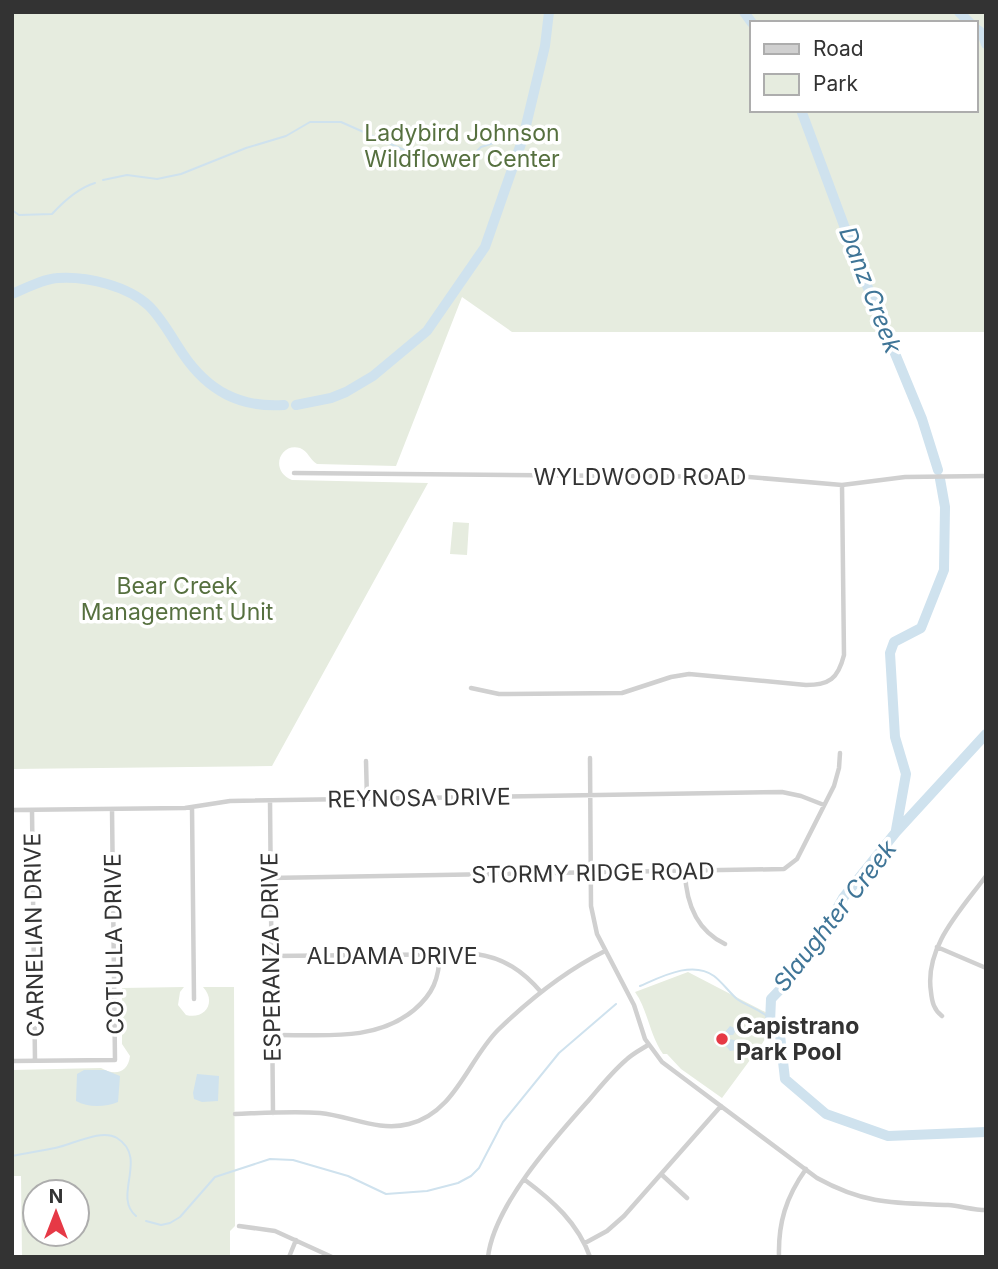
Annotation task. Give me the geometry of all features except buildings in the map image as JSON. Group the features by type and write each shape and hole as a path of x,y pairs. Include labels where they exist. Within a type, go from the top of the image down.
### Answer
{"street":[{"name":"WYLDWOOD ROAD","path":"294,473 749,477 842,485 915,476 986,476"},
{"path":"471,688 499,694 593,694 631,691 671,677 689,674 806,685 824,684 834,677 844,656 842,485"},
{"name":"STORMY RIDGE ROAD","path":"270,878 591,874 789,868 797,859 836,779 839,753"},
{"path":"590,758 593,920 605,951 634,1005 648,1045 667,1067 806,1169 838,1189 878,1202 951,1205 986,1210"},
{"path":"366,761 367,799"},
{"name":"REYNOSA DRIVE","path":"12,810 192,807 230,801 782,792 824,805"},
{"name":"ESPERANZA DRIVE","path":"270,801 273,1113"},
{"path":"192,807 194,999"},
{"name":"COTULLA DRIVE","path":"12,1061 115,1060 112,808"},
{"name":"CARNELIAN DRIVE","path":"32,810 35,1060"},
{"path":"685,872 686,895 691,910 715,939 725,944"},
{"path":"942,1016 935,1009 930,990 931,969 937,947 986,876"},
{"path":"937,947 986,968"},
{"path":"235,1114 319,1113 349,1117 382,1126 412,1124 435,1113 443,1105 497,1031 574,966 605,951"},
{"path":"272,1035 355,1034 391,1025 429,995 439,975 439,953"},
{"name":"ALDAMA DRIVE","path":"271,956 476,954 502,960 524,973 541,992"},
{"path":"488,1257 496,1228 525,1180 568,1123 616,1069 648,1045"},
{"path":"585,1243 613,1227 721,1106"},
{"path":"779,1257 783,1213 795,1185 806,1169"},
{"path":"661,1174 687,1198"},
{"path":"525,1180 561,1209 585,1243 590,1257"},
{"path":"239,1226 275,1231 331,1257"},
{"path":"289,1257 296,1240"}],"green space":[{"path":"12,12 986,12 986,332 512,332 462,297 396,466 317,464 303,449 293,447 287,449 280,458 281,470 292,480 428,483 272,766 12,769"},
{"path":"453,522 469,523 467,555 450,554"},
{"path":"688,972 769,1014 772,1030 722,1098 681,1069 667,1054 663,1054 635,992"},
{"path":"184,987 180,992 178,1005 186,1015 193,1016 203,1012 209,1004 203,987 234,987 235,1226 230,1231 230,1257 22,1257 22,1248 91,1248 91,1178 12,1176 12,1070 101,1068 116,1072 124,1069 129,1062 130,1056 122,1044 122,988"}],"water":[{"name":"Capistrano Park Pool","path":"730,1026 737,1029 733,1035 725,1035 725,1038 738,1041 736,1050 730,1051 726,1046 717,1046 715,1042 717,1034 725,1032"},
{"path":"84,1070 105,1070 120,1076 118,1102 97,1106 76,1101 77,1074"},
{"path":"197,1074 219,1076 218,1101 202,1102 194,1099"}],"waterway":[{"name":"Danz Creek","path":"296,405 346,392 373,376 427,331 485,247 523,138 545,46 549,12"},
{"name":"Danz Creek","path":"744,12 751,21"},
{"name":"Slaughter Creek","path":"959,12 968,21"},
{"name":"Slaughter Creek","path":"977,29 982,33 986,44"},
{"name":"Danz Creek","path":"802,112 861,271 922,419 938,470"},
{"path":"103,180 127,175 157,179 181,174 246,148 286,136 310,122 341,122 444,165 467,161 481,147 503,140 523,138"},
{"path":"12,210 19,215 52,214 83,188 95,183"},
{"name":"Danz Creek","path":"12,294 58,278 82,279 119,288 149,306 193,367 214,387 253,404 284,405"},
{"name":"Danz Creek","path":"896,830 906,774 895,737 890,653 894,642 921,628 944,570 945,507 940,479"},
{"name":"Slaughter Creek","path":"986,734 896,832 843,898 814,949 771,999 770,1023 780,1035 785,1079 826,1114 888,1136 986,1132"},
{"path":"640,986 677,972 705,971 717,978 737,999 770,1019"},
{"path":"146,1221 161,1225 170,1223 180,1217 215,1177 270,1159 293,1160 348,1176 386,1194 427,1191 458,1183 479,1168 503,1122 559,1053 616,1004"},
{"path":"12,1156 55,1148 95,1136 110,1135 117,1138 126,1146 130,1156 127,1198 136,1216"}],"place":[{"name":"Capistrano Park Pool","path":"722,1039"}],"park label":[{"name":"Ladybird Johnson Wildflower Center","path":"462,146"},
{"name":"Bear Creek Management Unit","path":"177,599"}]}
